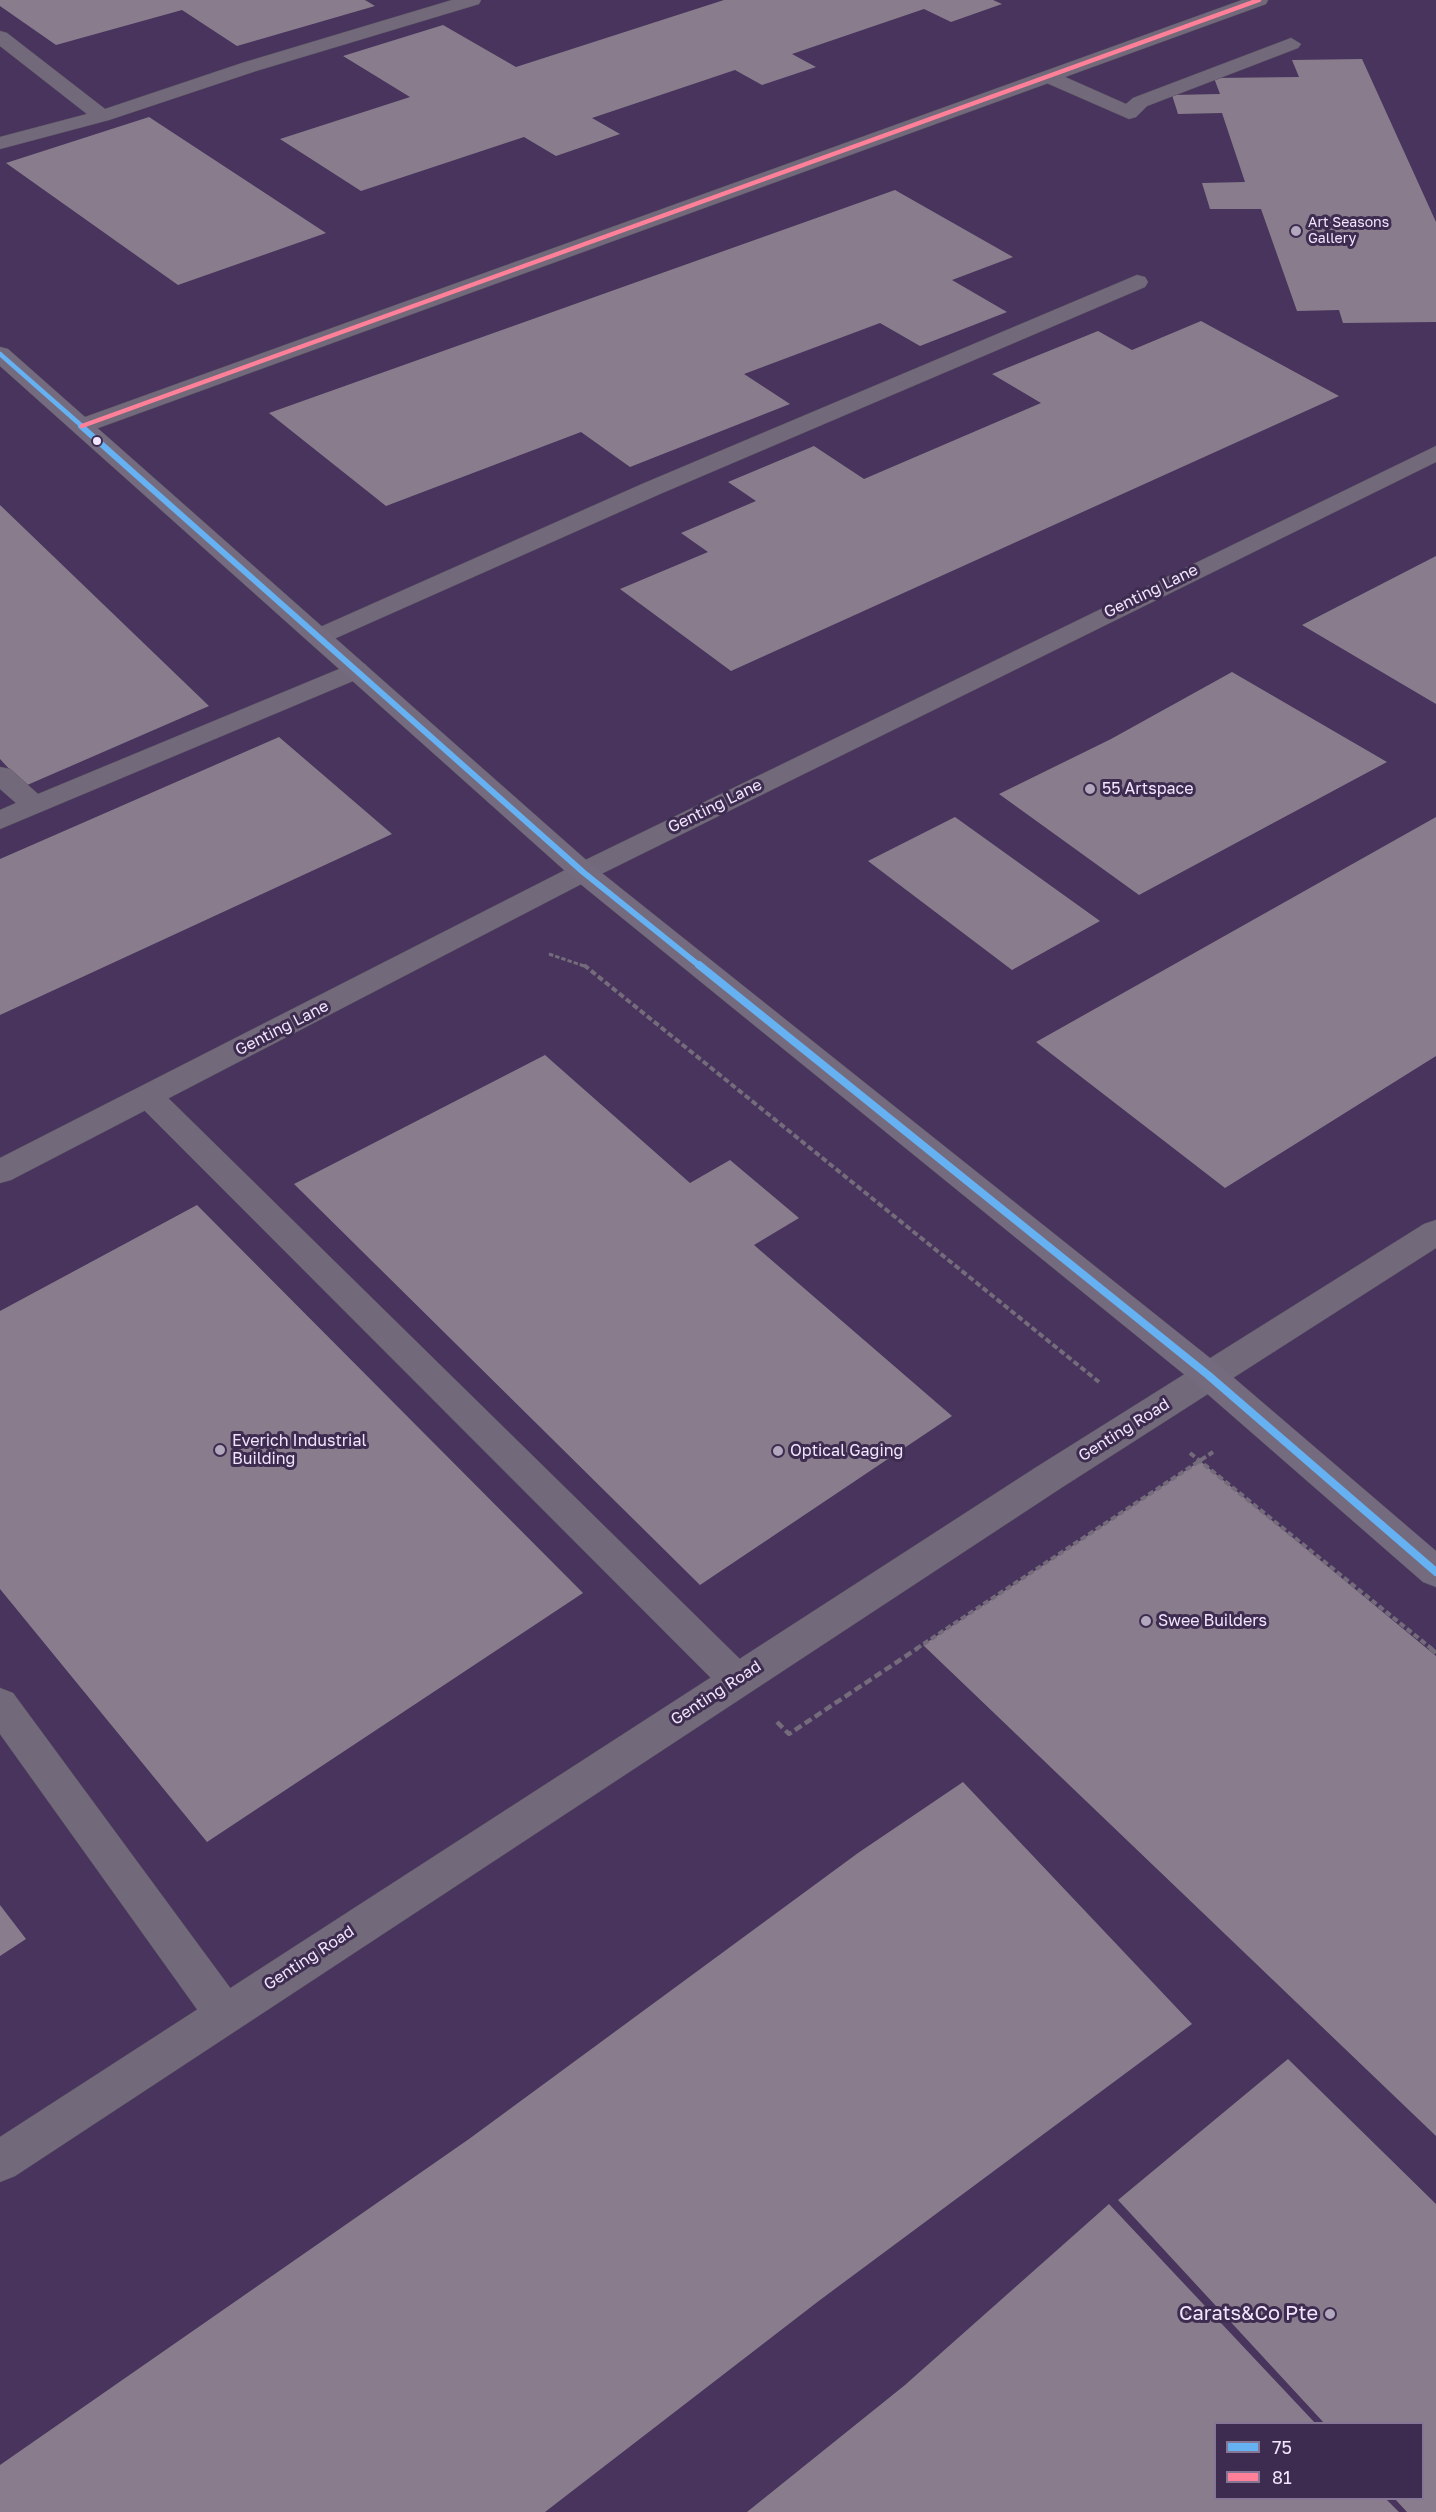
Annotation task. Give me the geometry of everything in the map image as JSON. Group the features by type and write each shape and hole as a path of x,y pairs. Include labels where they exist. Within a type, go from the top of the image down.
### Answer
{"street":[{"path":"0,143 102,116 249,67 472,0"},
{"path":"82,426 1260,0"},
{"path":"0,37 102,116"},
{"path":"1049,76 1129,113 1140,102 1292,44"},
{"path":"318,637 662,484 1137,282"},
{"path":"0,354 583,872 1208,1375 1436,1572"},
{"name":"Genting Lane","path":"0,1172 583,872 1436,453"},
{"path":"0,820 356,670"},
{"path":"0,775 34,805"},
{"path":"149,1097 737,1680"},
{"name":"Genting Road","path":"0,2160 1048,1478 1146,1418 1208,1375 1436,1232"},
{"path":"0,1704 224,2013"}],"path":[{"path":"549,954 586,966 1436,1653"},
{"path":"737,1680 789,1734 1262,1421"}],"shaded area":[{"path":"0,0 1436,0 1436,2512 0,2512"}],"building":[{"path":"0,0 365,0 375,6 237,46 182,10 56,45 0,6"},
{"path":"724,0 993,0 1002,4 951,22 924,9 792,54 816,67 762,85 735,70 592,118 620,134 556,156 524,137 361,191 280,139 410,97 343,56 443,25 516,67"},
{"path":"1362,59 1436,222 1436,322 1343,323 1339,310 1297,311 1261,209 1210,209 1202,183 1245,182 1222,113 1178,114 1172,95 1220,94 1214,78 1299,77 1292,60"},
{"path":"149,117 326,233 178,285 6,163"},
{"path":"895,190 1013,257 952,280 1007,312 920,346 880,323 744,374 790,404 630,467 581,432 386,506 269,413"},
{"path":"1201,321 1339,396 731,671 620,589 708,552 681,533 756,501 728,482 814,446 864,479 1041,403 992,374 1098,331 1132,350"},
{"path":"0,505 209,706 25,786 0,759"},
{"path":"1436,556 1436,704 1302,625"},
{"path":"1232,672 1387,762 1139,895 999,794 1111,739"},
{"path":"279,737 392,834 0,1015 0,859"},
{"path":"955,817 1100,921 1012,970 868,861"},
{"path":"1436,817 1436,1056 1225,1188 1036,1042"},
{"path":"545,1055 690,1183 730,1160 799,1218 754,1245 952,1416 700,1585 294,1184"},
{"name":"Everich Industrial Building","path":"197,1205 583,1593 207,1842 0,1589 0,1311"},
{"path":"1200,1461 1436,1656 1436,2136 923,1645"},
{"path":"963,1782 1192,2024 820,2300 545,2512 0,2512 0,2465 469,2139 858,1853"},
{"path":"0,1905 26,1939 0,1956"},
{"name":"Carats&Co Pte","path":"1288,2059 1436,2204 1436,2512 1407,2512 1396,2500 1424,2500 1424,2422 1323,2422 1118,2200"},
{"path":"1109,2204 1314,2422 1214,2422 1214,2500 1387,2500 1399,2512 747,2512 905,2385"}],"transit line":[{"name":"81","path":"82,426 1259,0"},
{"name":"75","path":"0,354 583,872 1208,1375 1436,1572"}],"place":[{"name":"Art Seasons Gallery","path":"1296,231"},
{"name":"55 Artspace","path":"1090,789"},
{"name":"Everich Industrial Building","path":"220,1450"},
{"name":"Optical Gaging","path":"778,1451"},
{"name":"Swee Builders","path":"1146,1621"},
{"name":"Carats&Co Pte","path":"1330,2314"}]}
